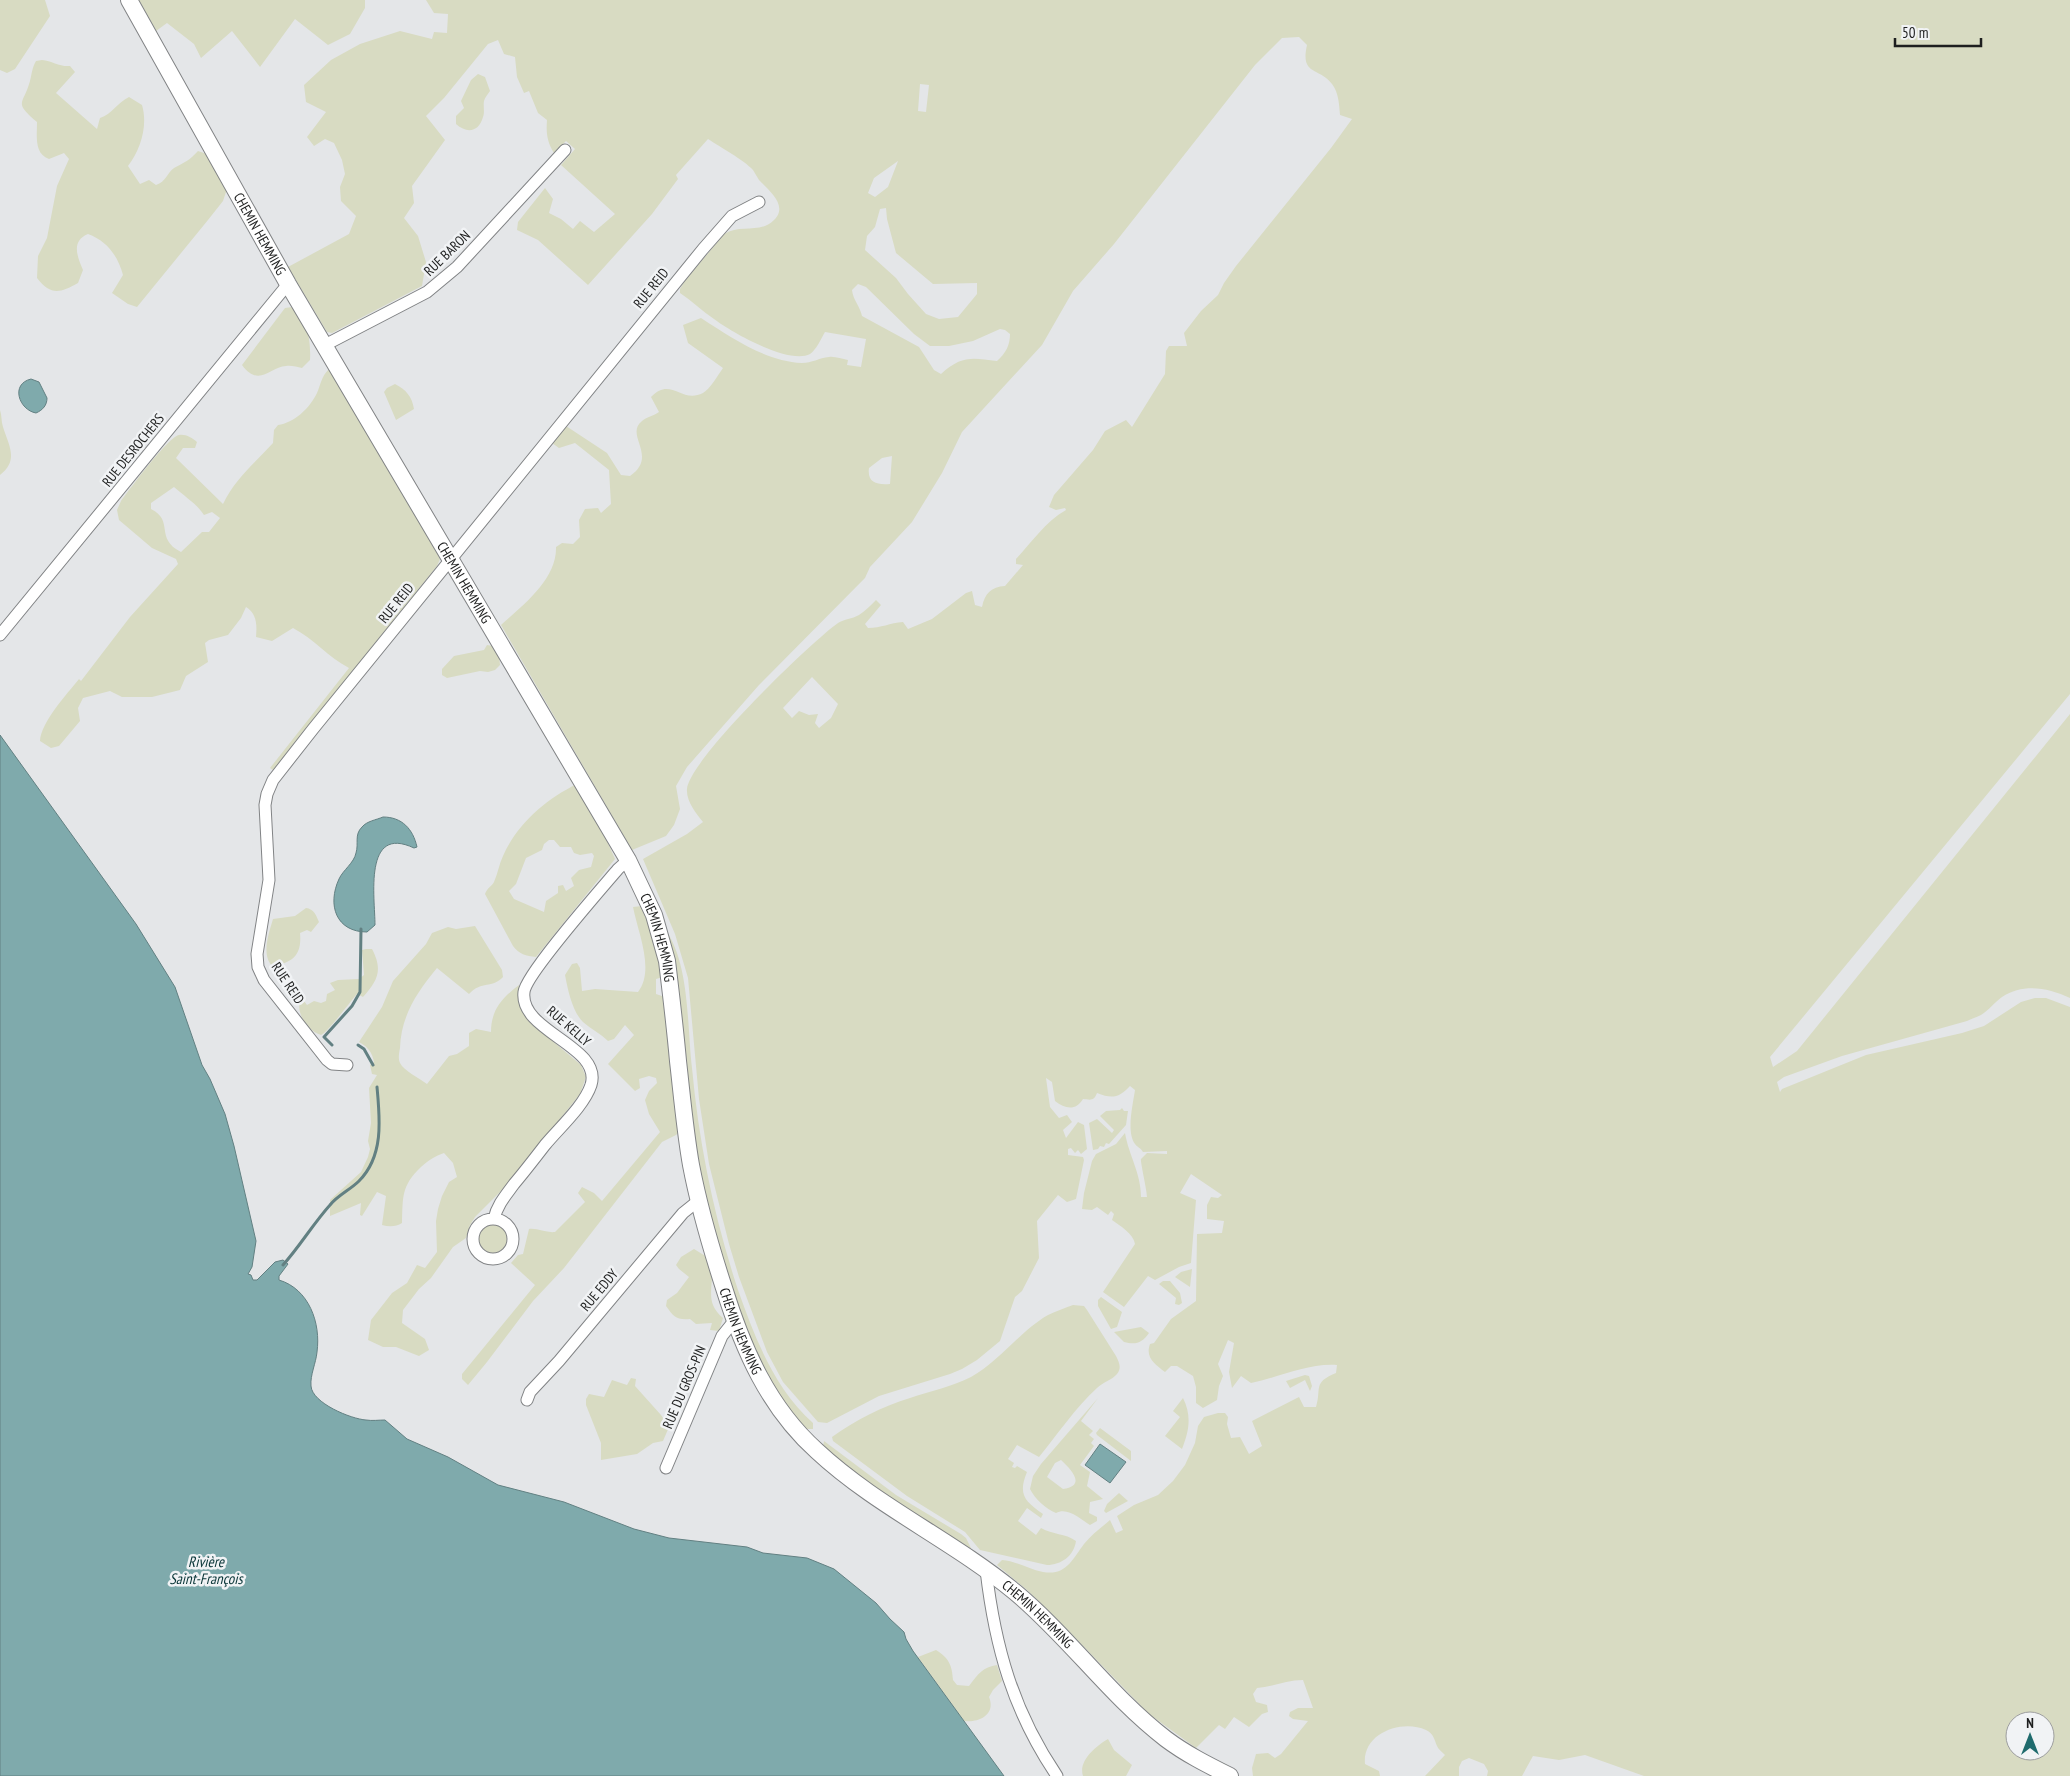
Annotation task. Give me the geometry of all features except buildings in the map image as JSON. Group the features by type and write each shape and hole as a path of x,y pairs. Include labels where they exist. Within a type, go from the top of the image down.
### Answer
{"street":[{"name":"CHEMIN HEMMING","path":"129,0 288,284 628,860 654,915 667,961 685,1130 698,1201 734,1322 766,1390 787,1420 805,1440 856,1483 1010,1588 1054,1628 1154,1729 1184,1751 1230,1776"},
{"name":"RUE BARON","path":"325,345 427,292 441,281 457,267 565,150"},
{"name":"RUE REID","path":"347,1065 332,1064 327,1060 269,987 258,967 258,947 268,896 266,798 270,784 723,225 732,216 759,202"},
{"name":"RUE DESROCHERS","path":"0,635 288,284"},
{"name":"RUE KELLY","path":"494,1219 497,1207 513,1185 585,1097 592,1078 591,1068 579,1054 533,1016 525,999 526,987 550,951 618,869 628,860"},
{"name":"RUE EDDY","path":"527,1400 530,1392 559,1361 683,1213 698,1201"},
{"name":"RUE DU GROS-PIN","path":"666,1468 722,1336 734,1322"},
{"path":"986,1570 990,1602 1006,1676 1032,1734 1057,1776"},
{"path":"990,1602 990,1595 995,1588 1010,1588"}],"green space":[{"path":"0,0 45,0 50,16 15,69 7,73 0,70"},
{"path":"139,0 365,0 365,8 350,34 328,45 295,19 260,67 232,31 201,58 194,44 167,23 156,31"},
{"path":"426,0 2070,0 2070,694 1770,1057 1773,1067 1797,1051 2070,714 2070,998 2036,988 2019,990 2002,997 1987,1011 1967,1021 1842,1056 1784,1077 1777,1082 1780,1092 1782,1089 1866,1055 1962,1033 1984,1026 2021,1002 2035,998 2046,998 2070,1007 2070,1776 1644,1776 1585,1755 1559,1760 1533,1756 1522,1776 1487,1776 1488,1771 1484,1764 1469,1758 1462,1761 1459,1767 1459,1776 1425,1776 1445,1755 1438,1748 1431,1733 1416,1727 1406,1726 1385,1731 1370,1744 1366,1753 1365,1764 1379,1771 1380,1776 1253,1776 1252,1768 1256,1754 1268,1753 1275,1758 1281,1754 1308,1721 1293,1719 1289,1716 1290,1712 1298,1708 1313,1708 1303,1680 1257,1688 1253,1694 1256,1702 1267,1705 1268,1712 1262,1714 1249,1727 1234,1717 1225,1729 1219,1725 1196,1748 1149,1714 1055,1617 997,1565 1002,1560 1043,1572 1051,1573 1063,1569 1068,1566 1084,1544 1110,1520 1116,1533 1123,1530 1117,1516 1134,1505 1158,1495 1173,1481 1185,1465 1195,1443 1198,1426 1204,1417 1225,1413 1228,1417 1227,1424 1231,1438 1240,1437 1249,1454 1262,1446 1252,1421 1299,1397 1304,1407 1316,1407 1321,1383 1336,1373 1337,1365 1305,1368 1251,1383 1241,1376 1232,1388 1229,1372 1234,1343 1228,1340 1218,1364 1223,1376 1217,1400 1203,1408 1196,1403 1196,1387 1193,1376 1177,1366 1171,1366 1165,1372 1152,1360 1149,1353 1150,1344 1154,1343 1171,1319 1196,1301 1197,1234 1222,1233 1224,1221 1207,1219 1207,1205 1211,1197 1218,1198 1222,1195 1191,1174 1180,1193 1196,1200 1191,1263 1179,1267 1155,1280 1148,1276 1124,1307 1103,1292 1135,1244 1129,1233 1112,1220 1114,1214 1111,1211 1108,1215 1097,1207 1092,1210 1082,1209 1092,1161 1096,1154 1116,1144 1125,1133 1139,1180 1141,1197 1147,1197 1141,1159 1147,1153 1167,1154 1167,1151 1143,1152 1132,1139 1131,1125 1135,1090 1130,1086 1119,1095 1111,1097 1097,1093 1093,1099 1083,1099 1077,1106 1070,1108 1055,1101 1052,1082 1046,1078 1050,1107 1059,1118 1067,1115 1072,1122 1063,1130 1066,1138 1078,1122 1084,1125 1087,1149 1081,1154 1078,1150 1075,1153 1071,1148 1068,1149 1068,1155 1083,1157 1084,1160 1076,1199 1067,1202 1058,1195 1037,1221 1039,1258 1022,1291 1015,1297 1000,1341 977,1360 962,1369 879,1396 827,1423 818,1422 783,1382 767,1352 739,1277 709,1164 699,1099 688,978 675,934 643,859 687,834 703,822 688,798 687,789 693,774 728,729 778,677 838,623 859,615 876,600 881,605 865,624 868,628 903,622 908,629 932,619 966,593 972,591 975,605 982,607 985,598 992,589 1005,586 1023,565 1016,564 1016,559 1045,526 1066,510 1065,508 1056,510 1049,507 1054,495 1093,450 1105,431 1126,420 1132,427 1165,374 1166,351 1169,346 1187,346 1184,333 1201,311 1218,295 1236,266 1352,119 1340,115 1337,95 1332,84 1308,66 1306,62 1307,45 1299,37 1282,38 1255,65 1114,244 1073,291 1042,345 962,432 942,473 912,522 870,567 865,578 759,685 687,767 676,786 680,809 674,825 666,836 632,850 501,625 528,600 545,580 555,559 556,547 562,543 573,544 580,537 579,520 585,509 598,508 601,513 611,504 609,470 575,443 559,448 552,443 566,426 607,453 621,475 630,476 642,461 637,433 638,427 644,420 659,412 651,397 664,389 688,395 703,393 723,368 688,343 683,325 701,318 762,353 775,358 802,363 833,357 848,360 847,365 861,367 866,339 825,332 810,354 801,356 789,355 760,346 733,332 680,293 684,282 724,234 730,231 759,228 769,224 776,218 779,212 774,195 759,180 753,170 708,139 676,175 678,179 652,214 588,285 538,240 517,230 518,222 545,188 553,199 549,213 561,219 573,229 580,221 594,232 615,214 561,165 575,149 566,141 554,153 548,137 547,120 538,113 529,91 524,93 517,77 515,57 504,54 498,40 488,44 444,98 426,116 445,140 412,186 414,203 404,218 418,236 426,262 422,286 332,333 327,332 288,267 349,234 356,216 341,201 340,187 345,174 342,160 334,143 325,139 314,146 307,137 326,112 306,102 304,85 331,60 360,44 400,31 432,39 434,32 447,33 448,14 434,13","holes":["920,84 929,85 926,112 918,111","898,161 888,187 875,197 868,193 874,178","886,208 896,253 933,284 977,283 977,294 958,317 939,319 926,314 896,278 865,250 867,236 875,227 880,209","858,284 866,287 914,334 930,346 949,346 973,341 1000,329 1010,334 1008,345 1003,355 997,361 968,359 955,364 941,374 934,370 919,347 862,316 852,290","892,456 890,484 874,482 870,477 869,468 882,458","812,677 838,704 831,718 819,728 815,723 818,714 809,715 799,711 792,718 783,708"]},
{"path":"42,60 70,66 75,72 56,93 97,129 100,118 129,97 142,105 144,129 137,152 128,166 140,184 149,180 156,185 159,184 174,168 198,151 207,154 227,189 223,201 137,307 128,304 112,293 123,275 121,268 111,250 101,241 88,234 77,245 77,254 83,270 78,283 61,291 56,291 47,288 37,278 38,256 47,238 57,186 69,159 64,153 49,159 44,157 37,144 37,122 22,106 36,61"},
{"path":"478,74 485,77 490,91 484,101 484,113 479,126 468,130 456,124 456,116 464,108 461,101 471,80"},
{"path":"292,307 302,317 305,324 309,338 310,360 302,368 292,366 280,367 259,376 248,372 242,365 285,308"},
{"path":"329,369 438,554 440,559 437,566 273,770 270,768 349,668 293,628 272,641 256,637 254,616 246,607 241,618 228,635 209,640 205,643 208,662 186,676 180,690 152,697 122,697 110,691 83,698 78,708 80,721 59,746 51,748 40,741 45,725 62,700 79,679 81,681 130,617 178,564 176,559 152,548 119,520 117,510 121,501 140,475 174,438 179,435 186,436 197,442 195,448 183,448 176,458 223,504 239,479 273,443 274,430 278,425 296,418 310,404","holes":["174,487 204,515 212,512 220,518 209,532 202,532 181,552 168,541 162,519 151,509 151,503"]},
{"path":"395,384 408,394 414,409 396,420 384,392"},
{"path":"0,410 11,458 6,469 0,475"},
{"path":"487,645 493,646 499,655 500,665 495,670 447,678 442,675 442,669 454,656 484,650"},
{"path":"577,784 599,823 615,859 536,957 529,956 515,949 485,894 494,882 503,856 516,833 544,805","holes":["549,840 554,840 560,847 571,847 574,853 580,855 592,853 594,856 591,867 579,870 571,878 574,886 566,891 563,885 558,886 558,893 546,901 544,912 514,899 509,891 516,884 526,858 542,850 544,844"]},
{"path":"642,906 652,931 663,977 656,979 656,994 665,997 679,1132 662,1142 564,1268 533,1301 468,1385 462,1379 462,1374 535,1285 511,1263 518,1255 523,1254 529,1229 555,1232 585,1202 578,1193 582,1187 594,1193 602,1201 660,1132 649,1114 645,1100 649,1091 657,1083 656,1078 649,1076 639,1079 640,1088 635,1091 608,1064 634,1035 625,1025 614,1039 608,1041 583,1022 573,1006 565,975 572,964 577,963 580,968 582,991 595,989 638,992 643,983 645,962 633,907"},
{"path":"306,908 313,911 319,922 311,932 307,930 300,933 300,947 291,960 272,966 266,950 273,919 295,916"},
{"path":"475,926 502,970 503,977 495,983 478,987 469,994 437,968 411,1005 403,1025 399,1054 399,1061 402,1066 427,1084 449,1056 457,1054 469,1046 469,1033 476,1029 491,1032 495,1011 507,995 519,985 520,1005 527,1018 581,1065 586,1077 580,1094 508,1184 475,1217 466,1238 453,1247 431,1278 419,1289 403,1310 402,1323 425,1339 429,1350 419,1356 396,1347 383,1347 368,1340 371,1320 392,1293 407,1283 417,1265 425,1268 437,1252 436,1221 438,1209 449,1182 457,1177 453,1163 444,1153 429,1160 414,1174 404,1192 402,1223 397,1225 382,1225 386,1196 377,1192 362,1216 360,1215 361,1203 330,1216 330,1200 361,1172 370,1149 368,1141 371,1123 369,1088 377,1075 372,1074 370,1065 374,1062 371,1053 359,1042 382,1007 393,981 426,944 432,933 448,927 456,929"},
{"path":"665,929 673,943 683,977 695,1096 703,1152 729,1263 751,1326 767,1361 787,1394 813,1423 813,1429 804,1429 780,1398 744,1328 703,1196"},
{"path":"372,949 375,956 378,969 375,980 363,997 357,994 325,1032 321,1035 316,1033 301,1016 300,1001 304,1001 307,1005 314,1001 321,1003 326,1001 327,994 335,990 330,983 338,980 359,979 364,975 362,950"},
{"path":"1122,1108 1124,1111 1128,1111 1126,1125 1109,1144 1106,1143 1104,1147 1100,1146 1098,1149 1093,1150 1089,1123 1097,1119 1112,1133 1114,1130 1100,1116 1106,1111 1120,1110"},
{"path":"493,1225 503,1229 507,1239 503,1249 493,1253 483,1249 479,1239 483,1229"},
{"path":"694,1249 707,1257 711,1267 711,1299 715,1309 723,1318 719,1331 710,1330 712,1323 696,1324 690,1319 676,1317 666,1306 667,1300 677,1293 689,1277 676,1265 681,1257"},
{"path":"1192,1269 1190,1287 1175,1277 1181,1272"},
{"path":"1163,1281 1170,1281 1180,1293 1182,1303 1179,1305 1175,1304 1176,1298 1159,1284"},
{"path":"1101,1297 1122,1312 1117,1327 1111,1329 1098,1306 1098,1300"},
{"path":"1073,1305 1084,1306 1087,1310 1116,1356 1120,1365 1119,1372 1099,1386 1089,1396 1039,1457 1017,1445 1008,1459 1014,1463 1012,1467 1015,1468 1017,1466 1027,1472 1023,1486 1024,1496 1031,1505 1043,1514 1041,1518 1027,1508 1018,1521 1036,1535 1041,1528 1076,1541 1073,1551 1066,1559 1052,1565 1047,1565 980,1550 965,1532 907,1496 833,1441 832,1437 879,1410 956,1384 971,1377 991,1363 1028,1329 1051,1314"},
{"path":"1141,1327 1149,1333 1144,1339 1135,1343 1124,1342 1114,1332"},
{"path":"1305,1375 1309,1376 1312,1386 1310,1391 1305,1380 1290,1388 1286,1381"},
{"path":"631,1378 636,1379 635,1386 661,1415 669,1427 663,1441 653,1443 637,1454 601,1460 601,1443 586,1405 586,1399 589,1394 604,1397 612,1380 627,1385"},
{"path":"1098,1398 1081,1421 1093,1431 1089,1435 1094,1439 1091,1443 1094,1446 1080,1465 1090,1472 1087,1486 1103,1499 1090,1502 1089,1513 1097,1517 1097,1521 1090,1525 1069,1513 1056,1513 1038,1500 1030,1489 1033,1476 1041,1464","holes":["1061,1460 1072,1472 1076,1481 1070,1487 1063,1489 1047,1477 1055,1463"]},
{"path":"1183,1398 1188,1411 1189,1424 1182,1449 1165,1436 1180,1417 1173,1411"},
{"path":"1100,1428 1131,1451 1131,1461 1097,1435 1096,1433"},
{"path":"824,1441 896,1495 961,1534 966,1538 971,1548 968,1548 871,1487 823,1447"},
{"path":"1119,1493 1128,1501 1106,1513 1104,1511 1107,1504"},
{"path":"936,1650 949,1662 953,1680 957,1685 969,1686 981,1672 988,1667 997,1665 1002,1681 989,1697 990,1708 988,1713 981,1719 964,1721 918,1657"},
{"path":"1108,1739 1114,1750 1132,1765 1126,1776 1083,1776 1083,1765 1089,1754"}],"water":[{"path":"31,379 39,382 47,398 44,407 36,413 25,407 19,397 21,386 24,382"},
{"name":"Rivière Saint-François","path":"0,735 136,924 175,987 202,1065 225,1114 234,1146 256,1241 252,1267 248,1274 251,1275 253,1280 257,1280 275,1262 283,1260 288,1264 279,1276 279,1280 289,1284 298,1291 305,1299 315,1319 318,1341 311,1386 318,1398 333,1409 351,1417 385,1420 407,1439 448,1457 498,1485 564,1502 634,1529 669,1538 747,1547 763,1553 807,1558 834,1569 876,1603 904,1632 913,1651 1004,1776 0,1776"},
{"path":"383,817 396,819 406,825 413,835 417,847 414,848 398,843 386,846 379,855 375,867 374,882 375,925 367,932 356,931 341,922 337,915 334,907 335,889 339,879 355,857 357,836 360,830 366,823"},
{"path":"1100,1444 1126,1462 1110,1483 1085,1465"}],"waterway":[{"path":"332,1045 324,1037 352,1006 360,992 361,929"},
{"path":"358,1045 364,1049 373,1065"},
{"path":"283,1265 330,1205 359,1181 373,1160 379,1124 377,1087"}]}
